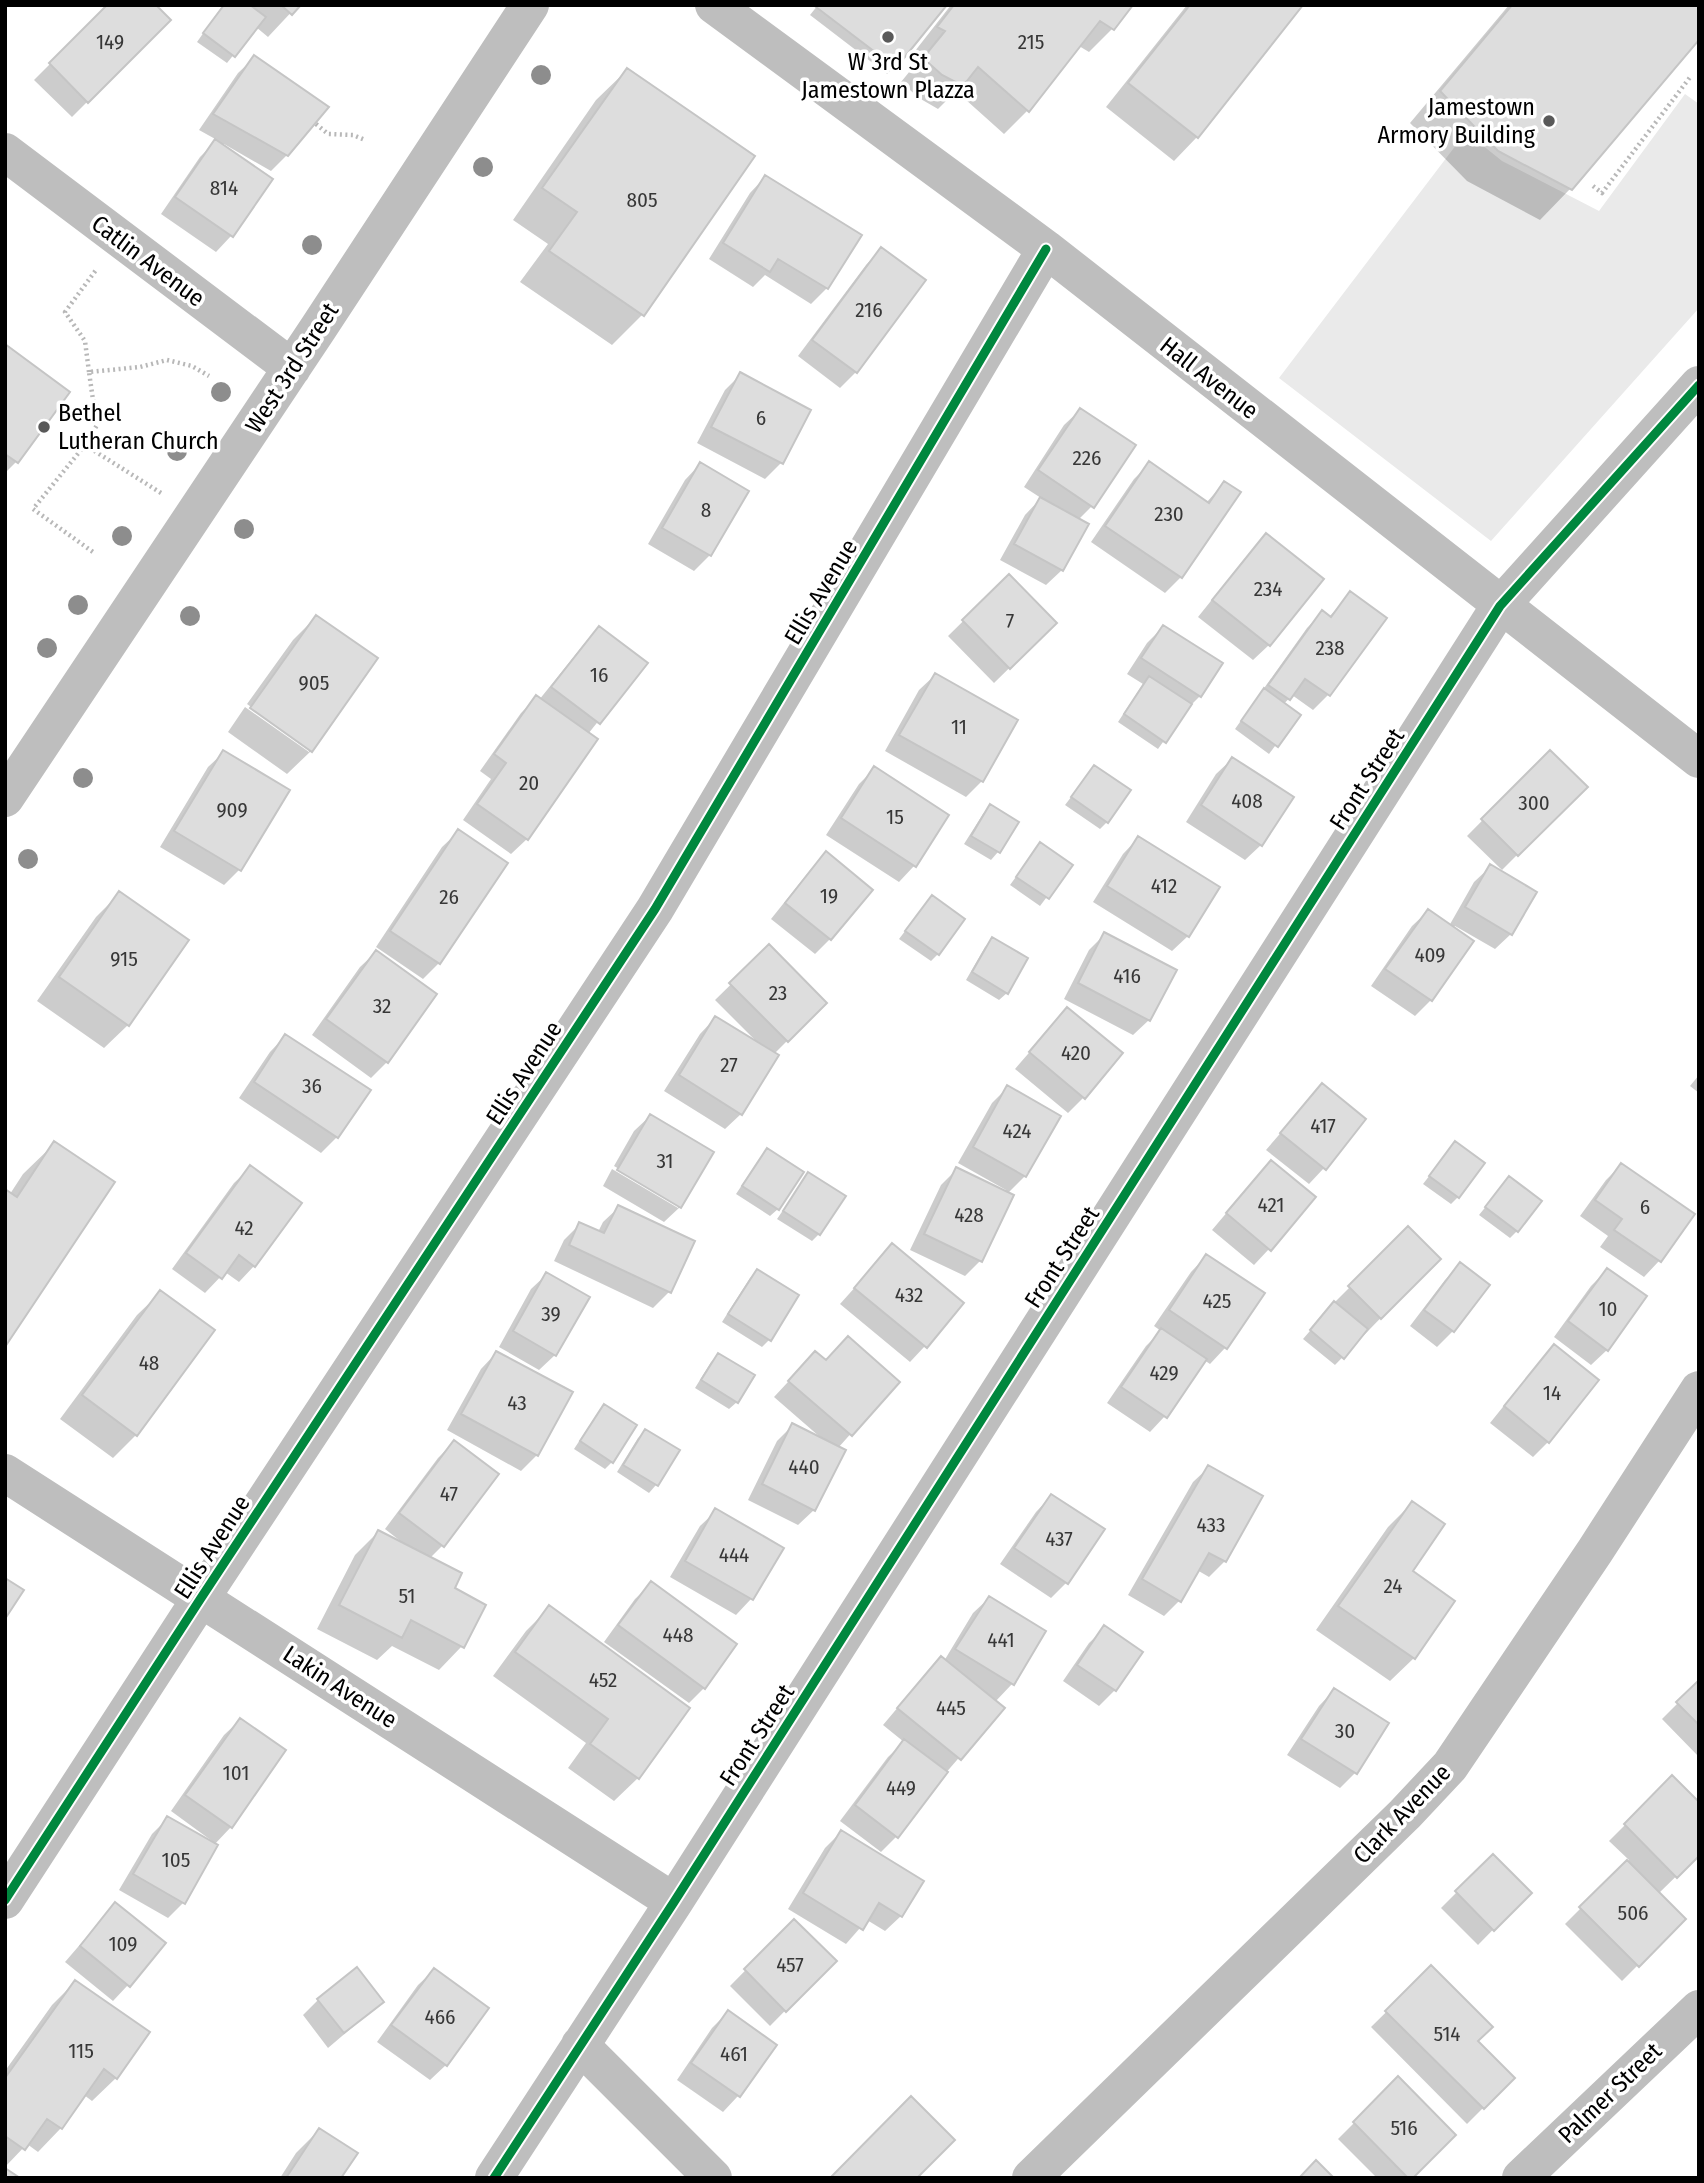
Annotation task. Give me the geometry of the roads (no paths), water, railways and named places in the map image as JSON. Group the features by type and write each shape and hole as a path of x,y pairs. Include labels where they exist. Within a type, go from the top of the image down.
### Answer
{"street":[{"name":"West 3rd Street","path":"5,798 530,5"},
{"name":"Hall Avenue","path":"714,5 1046,249 1699,759"},
{"name":"Catlin Avenue","path":"5,152 292,368"},
{"name":"Ellis Avenue","path":"5,1900 655,909 1046,249"},
{"name":"Front Street","path":"494,2178 674,1902 1500,606 1699,385"},
{"name":"Clark Avenue","path":"1031,2178 1405,1814 1450,1766 1595,1551 1699,1390"},
{"name":"Lakin Avenue","path":"5,1473 674,1902"},
{"name":"Palmer Street","path":"1521,2178 1699,2008"},
{"path":"580,2045 713,2178"}],"place":[{"name":"W 3rd St Jamestown Plazza","path":"888,37"},
{"name":"Jamestown Armory Building","path":"1549,121"},
{"name":"Bethel Lutheran Church","path":"44,427"}]}
